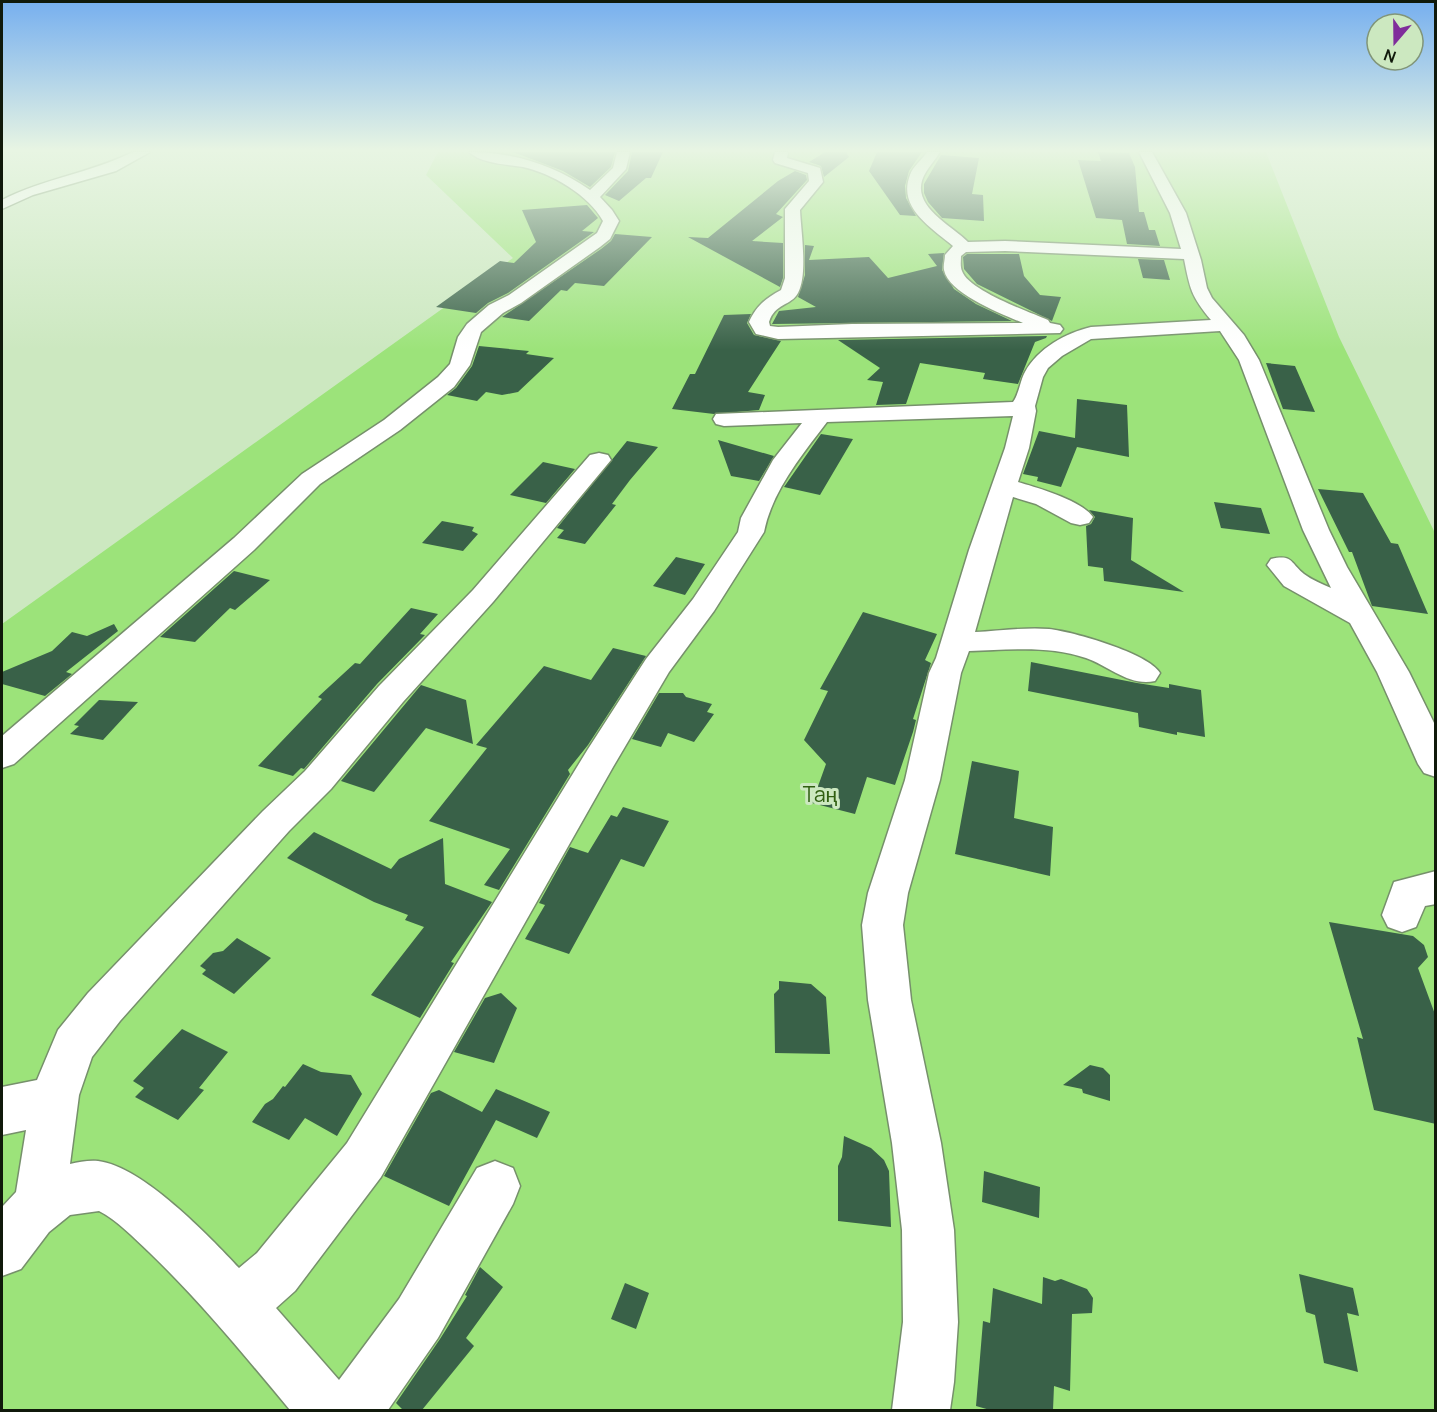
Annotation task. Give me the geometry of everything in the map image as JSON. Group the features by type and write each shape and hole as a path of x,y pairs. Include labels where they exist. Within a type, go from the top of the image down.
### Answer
{"street":[{"path":"2,755 244,544 327,466 392,425 446,382 460,365 468,337 474,328 496,309 604,236 610,218"},
{"path":"792,218 794,278 789,293 770,303 762,311 759,322 763,330 778,333 852,330 1065,332 1222,325"},
{"path":"928,218 932,223 956,239 962,247"},
{"path":"1180,218 1191,254 1198,288 1204,300 1222,325 1236,339 1249,360 1316,530 1333,567 1392,672 1436,764"},
{"path":"1065,332 1015,314 960,283 952,270 953,255 962,247 1016,246 1191,254"},
{"path":"921,1410 932,1312 922,1172 894,1026 883,940 889,886 914,814 945,673 957,642 1017,448 1025,411 1024,406 1034,373 1042,359 1065,332"},
{"path":"724,419 819,417 1024,406"},
{"path":"237,1305 276,1272 364,1161 600,758 657,666 704,604 751,532 754,518 785,460 819,417"},
{"path":"40,1203 54,1100 74,1045 104,1007 276,820 318,780 599,460"},
{"path":"1004,485 1045,499 1080,517"},
{"path":"1281,565 1294,580 1363,618"},
{"path":"957,642 1049,639 1097,651 1144,673"},
{"path":"1402,915 1408,894 1436,887"},
{"path":"2,1110 54,1100"},
{"path":"2,1250 26,1215 40,1203 72,1189 100,1186 122,1194 142,1209 237,1305 327,1410"},
{"path":"352,1410 392,1360 438,1286 477,1211 495,1186"}],"green space":[{"name":"Таң","path":"471,218 1292,218 1339,337 1435,533 1435,1410 2,1410 2,624 513,258"}],"building":[{"path":"525,218 598,218 582,231 594,232 476,313 436,307 500,261 514,263 536,242"},
{"path":"733,218 782,218 752,241 783,243 783,278 780,287 688,237 708,238"},
{"path":"942,218 984,218 984,221"},
{"path":"1096,218 1146,218 1149,230 1155,230 1160,246 1127,244 1122,220"},
{"path":"615,234 652,237 604,286 575,283 567,291 561,290 529,321 502,317 601,249 611,241"},
{"path":"805,245 814,246 809,260 869,257 888,278 937,266 928,254 944,253 942,270 954,289 976,304 1012,321 772,324 779,311 816,307 798,297 805,275"},
{"path":"967,254 1019,254 1024,276 1040,295 1061,297 1052,321 977,284 964,269 963,257"},
{"path":"1138,259 1164,260 1170,280 1143,278"},
{"path":"751,314 747,323 754,335 781,341 748,392 765,395 759,410 714,414 672,409 690,374 695,374 724,315"},
{"path":"1047,336 1035,342 1018,384 983,379 985,373 920,363 906,404 876,405 883,382 867,380 880,368 838,340"},
{"path":"479,346 529,351 526,354 554,358 518,392 502,395 486,392 477,401 447,395 456,388 472,366"},
{"path":"1266,363 1295,366 1315,412 1283,409"},
{"path":"1077,399 1127,405 1129,457 1077,447 1061,487 1037,481 1038,477 1023,474 1039,431 1075,438"},
{"path":"821,434 853,439 820,495 784,487"},
{"path":"718,440 774,456 759,481 731,476"},
{"path":"627,441 658,447 630,480 612,504 616,505 585,544 557,538 564,530 557,528"},
{"path":"543,462 575,469 546,503 510,495"},
{"path":"1318,489 1363,493 1391,543 1398,544 1428,614 1372,606 1352,552 1349,552"},
{"path":"1214,502 1261,508 1270,534 1221,528"},
{"path":"1089,510 1133,518 1131,560 1184,592 1104,581 1103,568 1088,566 1086,526 1091,524 1095,517"},
{"path":"442,521 474,527 472,531 478,534 463,551 422,543"},
{"path":"676,557 705,564 685,595 653,586"},
{"path":"234,571 270,580 235,610 230,608 195,642 160,637"},
{"path":"411,608 438,614 420,634 425,635 377,684 304,769 301,768 293,776 258,766 322,699 318,697 355,663 360,664"},
{"path":"863,612 937,634 925,660 931,663 913,719 916,720 913,732 895,785 867,777 855,814 812,803 826,764 804,740 828,691 820,689"},
{"path":"114,624 118,631 66,672 72,674 45,696 2,684 2,672 52,651 72,632 87,636"},
{"path":"613,648 646,656 588,745 568,770 570,774 499,890 484,885 510,849 429,821 487,748 476,745 544,666 591,680"},
{"path":"1031,662 1137,683 1169,688 1169,684 1201,690 1205,737 1177,732 1177,735 1139,727 1138,713 1028,691"},
{"path":"421,685 466,700 473,744 426,728 374,792 341,781"},
{"path":"659,693 683,693 686,697 712,704 707,712 714,714 694,742 668,733 661,747 632,739"},
{"path":"99,700 138,702 103,740 70,734 79,726 74,725"},
{"path":"972,761 1019,771 1014,818 1053,827 1050,876 955,854"},
{"path":"623,807 669,821 644,867 621,859 569,954 525,939 545,905 539,903 570,847 588,853 611,815 617,817"},
{"path":"314,832 391,869 399,859 443,838 445,884 492,902 451,962 454,963 420,1018 371,995 424,927 405,920 408,915 374,902 287,858"},
{"path":"1329,922 1413,936 1424,945 1428,957 1418,968 1436,1017 1436,1124 1374,1110 1357,1037 1363,1039"},
{"path":"237,938 271,958 234,994 202,974 206,970 200,966 213,953 223,951"},
{"path":"779,981 811,984 826,997 830,1054 775,1053 774,994 779,989"},
{"path":"501,993 517,1008 494,1063 454,1052 485,998"},
{"path":"182,1029 228,1052 199,1088 204,1090 178,1120 135,1097 144,1088 133,1081"},
{"path":"303,1064 321,1072 351,1075 362,1094 337,1136 305,1118 289,1140 252,1122 265,1104 273,1099 283,1086 285,1087"},
{"path":"1090,1065 1103,1068 1110,1075 1110,1101 1083,1093 1082,1089 1063,1085"},
{"path":"496,1089 550,1112 537,1138 496,1120 449,1206 384,1176 431,1093 439,1090 482,1112"},
{"path":"844,1136 871,1148 884,1160 889,1171 891,1227 838,1221 838,1166 842,1157"},
{"path":"984,1171 1040,1187 1039,1218 982,1202"},
{"path":"480,1267 503,1287 466,1338 474,1346 422,1410 403,1410 396,1403 467,1296 465,1295"},
{"path":"1299,1274 1353,1288 1359,1316 1347,1313 1358,1372 1324,1363 1315,1315 1306,1312"},
{"path":"1043,1277 1055,1281 1061,1279 1087,1289 1093,1298 1092,1313 1072,1314 1070,1391 1054,1386 1053,1410 990,1410 976,1406 983,1321 990,1323 993,1288 1042,1304"},
{"path":"625,1283 649,1293 636,1329 611,1319"}]}
